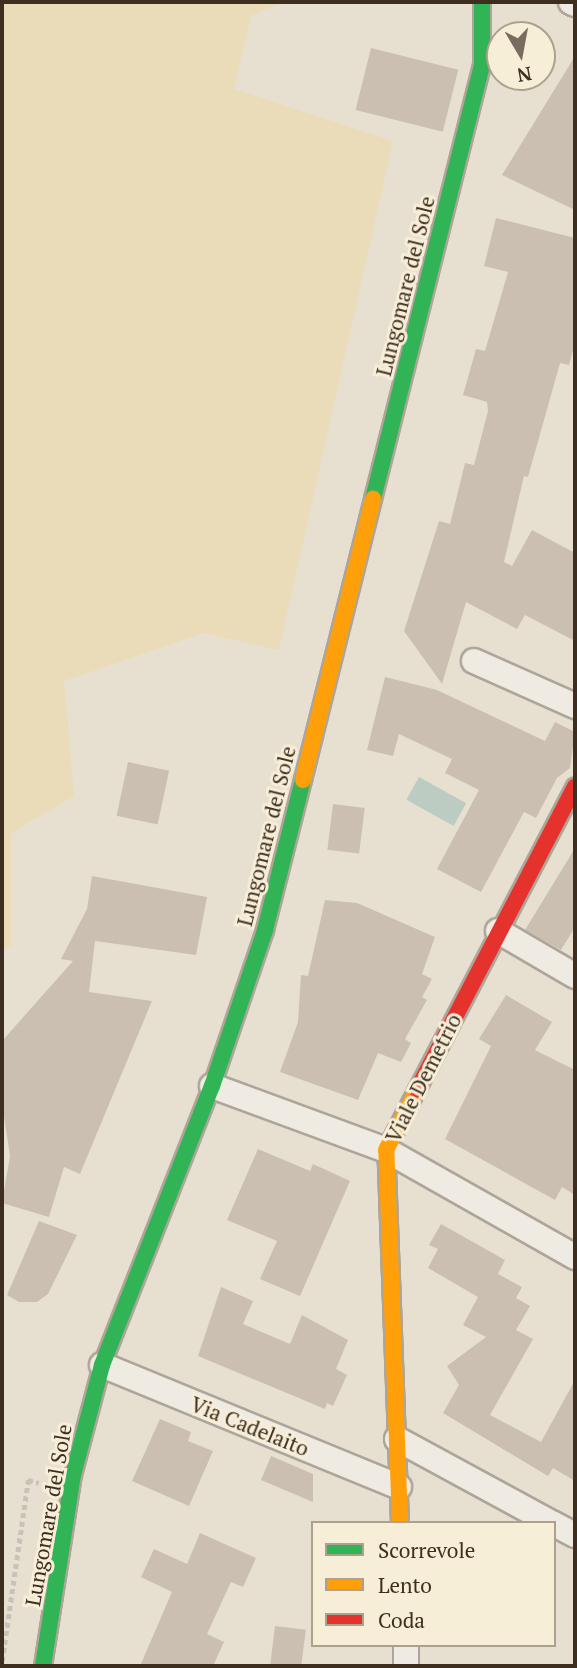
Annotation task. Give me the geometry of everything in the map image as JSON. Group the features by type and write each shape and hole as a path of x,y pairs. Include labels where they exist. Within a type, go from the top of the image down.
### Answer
{"street":[{"name":"Lungomare del Sole","path":"43,1666 70,1492 102,1365 212,1086 265,930 482,66 482,2"},
{"path":"474,661 575,706"},
{"name":"Viale Demetrio","path":"401,1521 386,1150 575,787"},
{"path":"498,931 575,976"},
{"path":"212,1086 386,1150 575,1257"},
{"name":"Via Cadelaito","path":"102,1365 399,1487"},
{"path":"397,1439 549,1521"},
{"path":"556,1525 575,1535"},
{"path":"406,1647 407,1666"}],"path":[{"path":"2,1661 28,1480 70,1492"}],"sand":[{"path":"2,2 282,2 251,16 234,89 393,141 279,650 203,633 64,681 74,796 11,833 11,946 2,950"}],"shaded area":[{"path":"419,777 466,803 454,826 406,800"}],"building":[{"path":"371,48 458,70 443,132 356,110"},
{"path":"575,56 575,210 502,175 556,91"},
{"path":"496,218 575,238 575,343 569,365 560,363 528,477 524,476 504,562 512,566 532,530 575,553 575,641 525,615 517,629 466,602 442,684 404,631 439,521 450,524 465,463 474,465 488,411 487,402 463,395 476,349 485,351 508,272 484,266"},
{"path":"385,677 437,690 545,741 555,722 575,732 570,768 557,778 536,818 524,812 481,892 437,869 479,790 445,773 452,759 399,734 393,756 367,750"},
{"path":"128,762 169,771 158,825 117,816"},
{"path":"333,804 365,808 359,854 327,850"},
{"path":"575,848 575,927 561,950 525,930"},
{"path":"92,876 207,897 196,955 95,941 89,992 152,1001 80,1174 64,1167 49,1217 2,1203 10,1156 2,1103 2,1041 73,961 61,959 87,909"},
{"path":"325,900 357,903 435,937 422,974 432,979 422,997 427,1000 405,1039 411,1043 401,1062 378,1053 358,1100 280,1072 298,1022 301,975 308,976"},
{"path":"506,995 552,1022 535,1050 575,1070 575,1195 562,1187 555,1200 445,1139 491,1046 479,1039"},
{"path":"258,1149 310,1171 313,1164 350,1181 300,1296 260,1279 277,1241 227,1220"},
{"path":"39,1221 77,1235 48,1294 37,1302 19,1302 7,1295"},
{"path":"441,1224 505,1260 498,1274 522,1287 516,1298 530,1306 516,1330 533,1339 490,1415 541,1442 575,1380 575,1481 553,1468 548,1476 443,1413 459,1385 447,1366 486,1337 463,1325 478,1297 428,1268 438,1249 429,1245"},
{"path":"221,1287 253,1301 243,1324 290,1344 302,1315 348,1340 336,1369 347,1375 333,1406 327,1403 325,1409 198,1356"},
{"path":"160,1419 191,1432 188,1441 213,1451 189,1506 132,1481"},
{"path":"271,1456 313,1474 313,1502 261,1480"},
{"path":"200,1533 256,1558 243,1587 231,1582 207,1634 224,1642 213,1666 140,1666 172,1592 141,1577 154,1549 187,1564"},
{"path":"275,1626 306,1630 301,1666 270,1666"}],"traffic: fast":[{"path":"373,499 482,66 482,2"},
{"path":"43,1666 73,1475 102,1365 212,1086 265,930 303,780"}],"traffic: slow":[{"path":"303,780 373,499"},
{"path":"400,1521 386,1150 417,1090"}],"traffic: jam":[{"path":"417,1090 575,787"}]}
